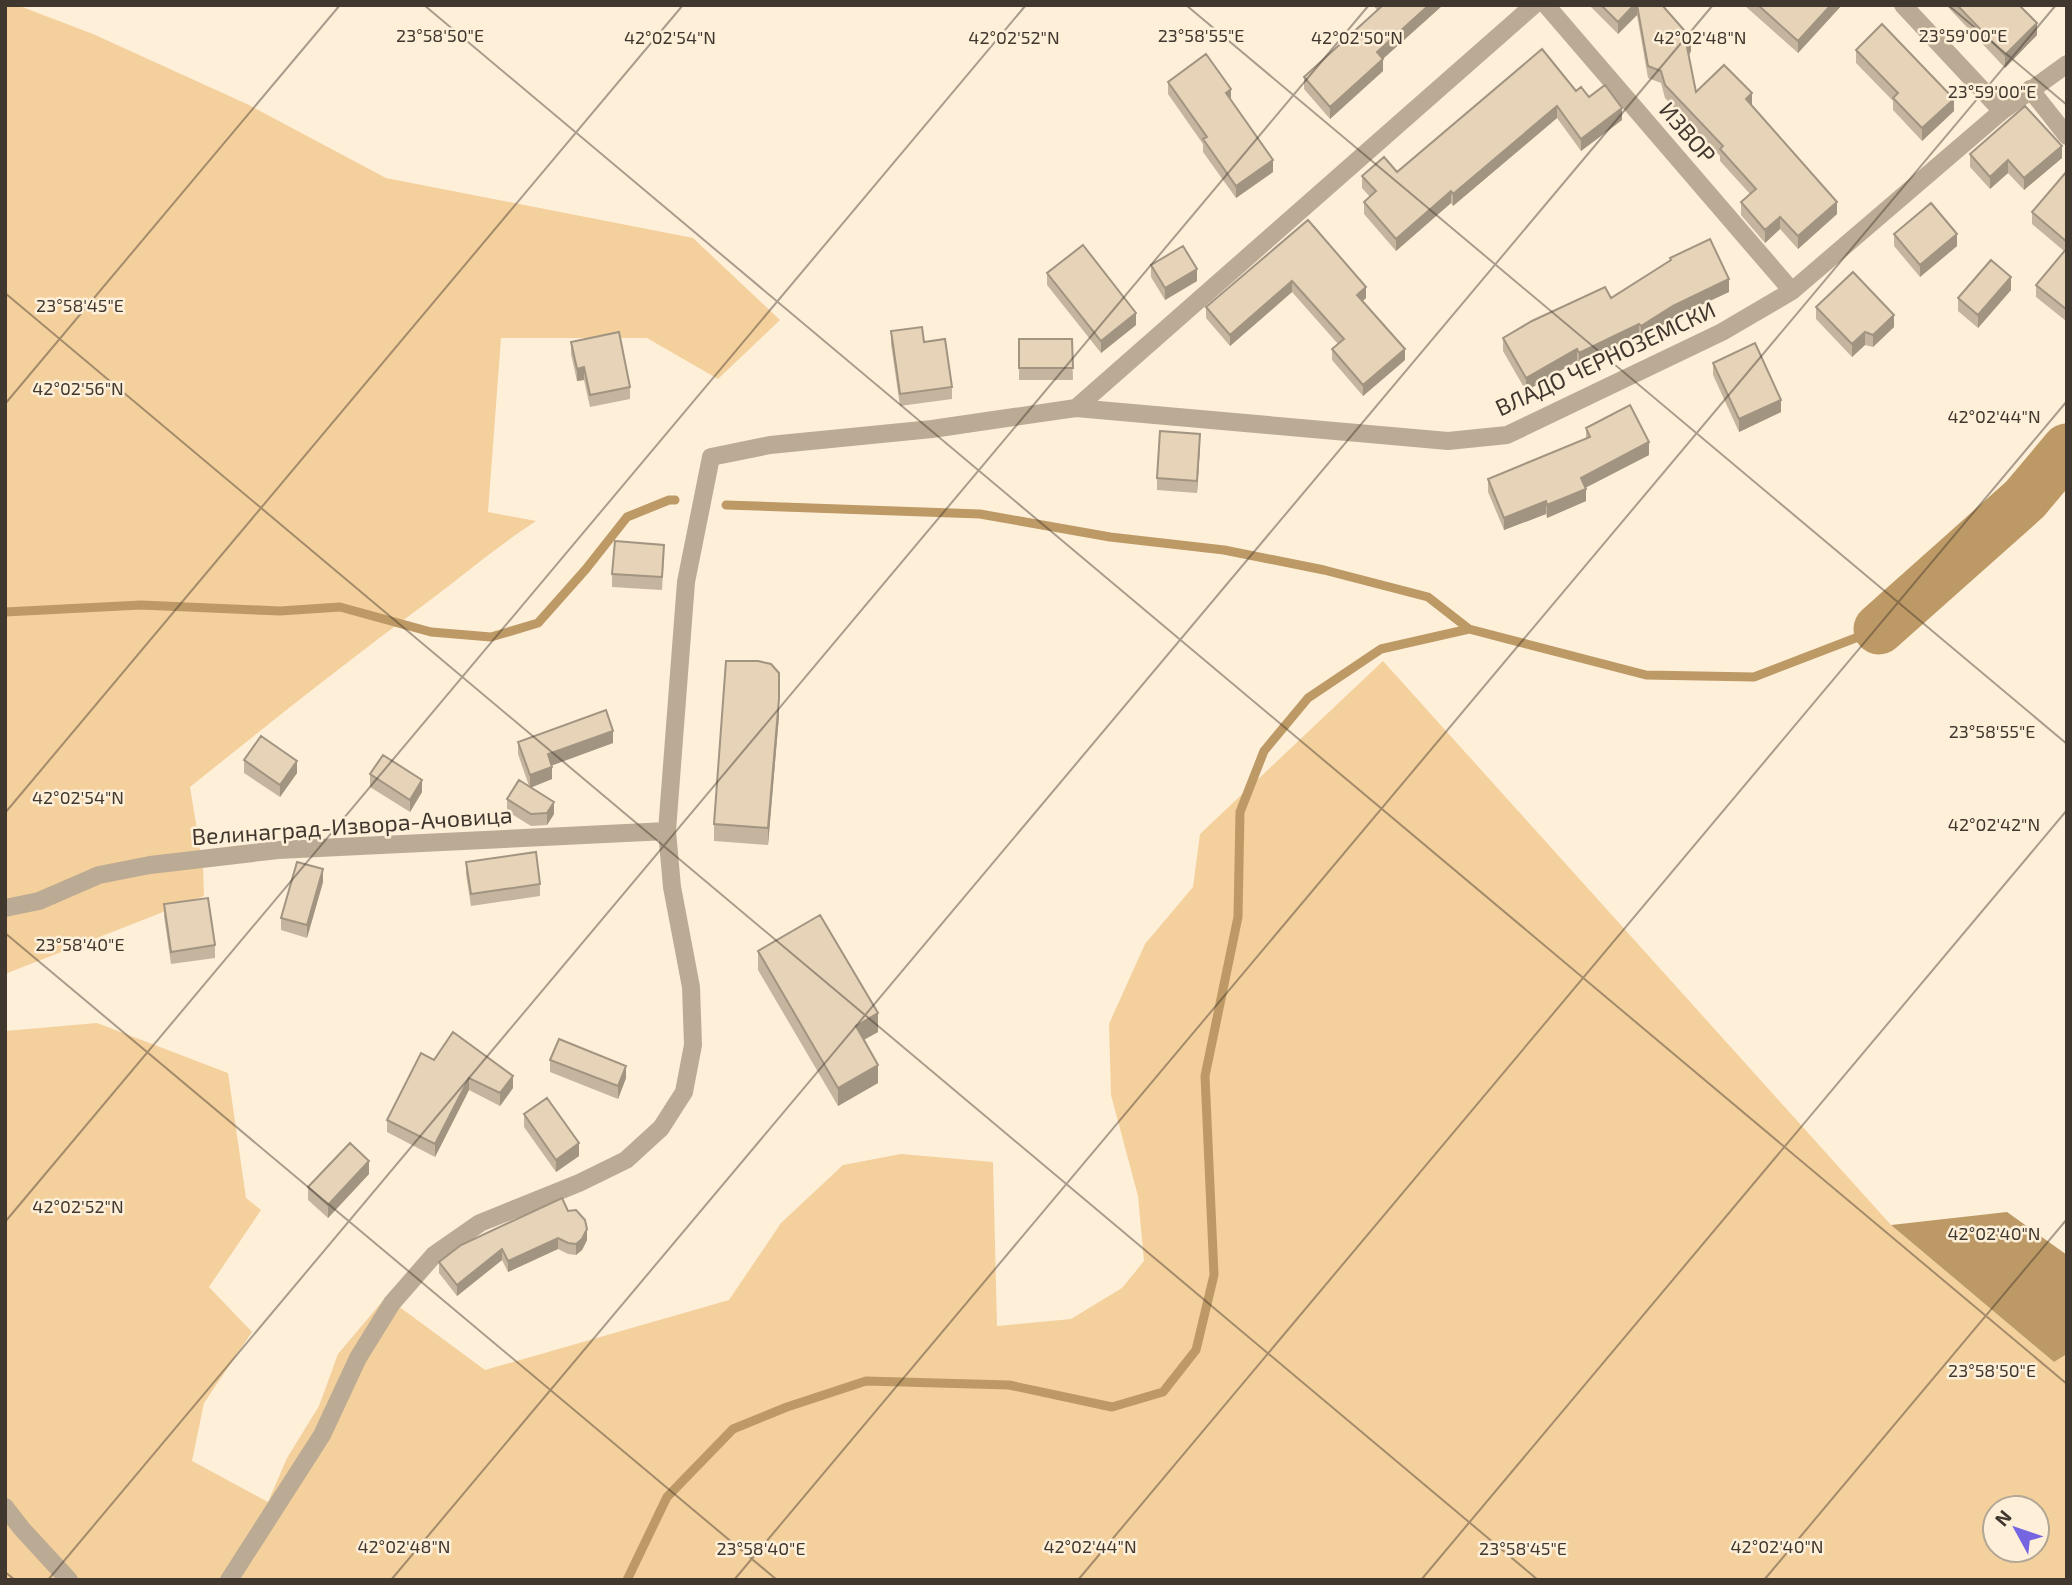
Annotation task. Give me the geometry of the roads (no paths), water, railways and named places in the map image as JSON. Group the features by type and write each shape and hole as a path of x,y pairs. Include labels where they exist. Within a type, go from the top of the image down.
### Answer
{"street":[{"path":"1076,408 1534,5"},
{"name":"ИЗВОР","path":"1546,5 1792,291"},
{"path":"1903,5 2002,111"},
{"name":"ВЛАДО ЧЕРНОЗЕМСКИ","path":"667,831 686,582 711,457 770,445 932,429 1076,408 1448,441 1507,435 1722,332 1792,291 2002,111 2067,64"},
{"path":"2030,89 2067,136"},
{"path":"229,1580 322,1435 358,1358 392,1303 434,1255 480,1223 579,1183 626,1160 661,1128 684,1092 694,1045 691,987 673,887 667,831"},
{"name":"Велинаград-Извора-Ачовица","path":"5,908 39,901 99,874 150,865 278,850 667,831"},
{"path":"5,1507 69,1580"}],"waterway":[{"path":"1879,629 2025,499 2067,449"},
{"path":"5,612 141,605 280,611 340,607 431,632 491,637 538,623 627,517 675,500"},
{"path":"726,505 980,514 1110,537 1224,550 1324,570 1428,597 1469,629"},
{"path":"627,1580 667,1497 733,1429 787,1407 866,1381 1009,1385 1112,1407 1163,1392 1196,1350 1214,1275 1205,1076 1238,917 1240,812 1264,751 1308,698 1381,649 1469,629 1646,675 1754,677 1879,629"}]}
